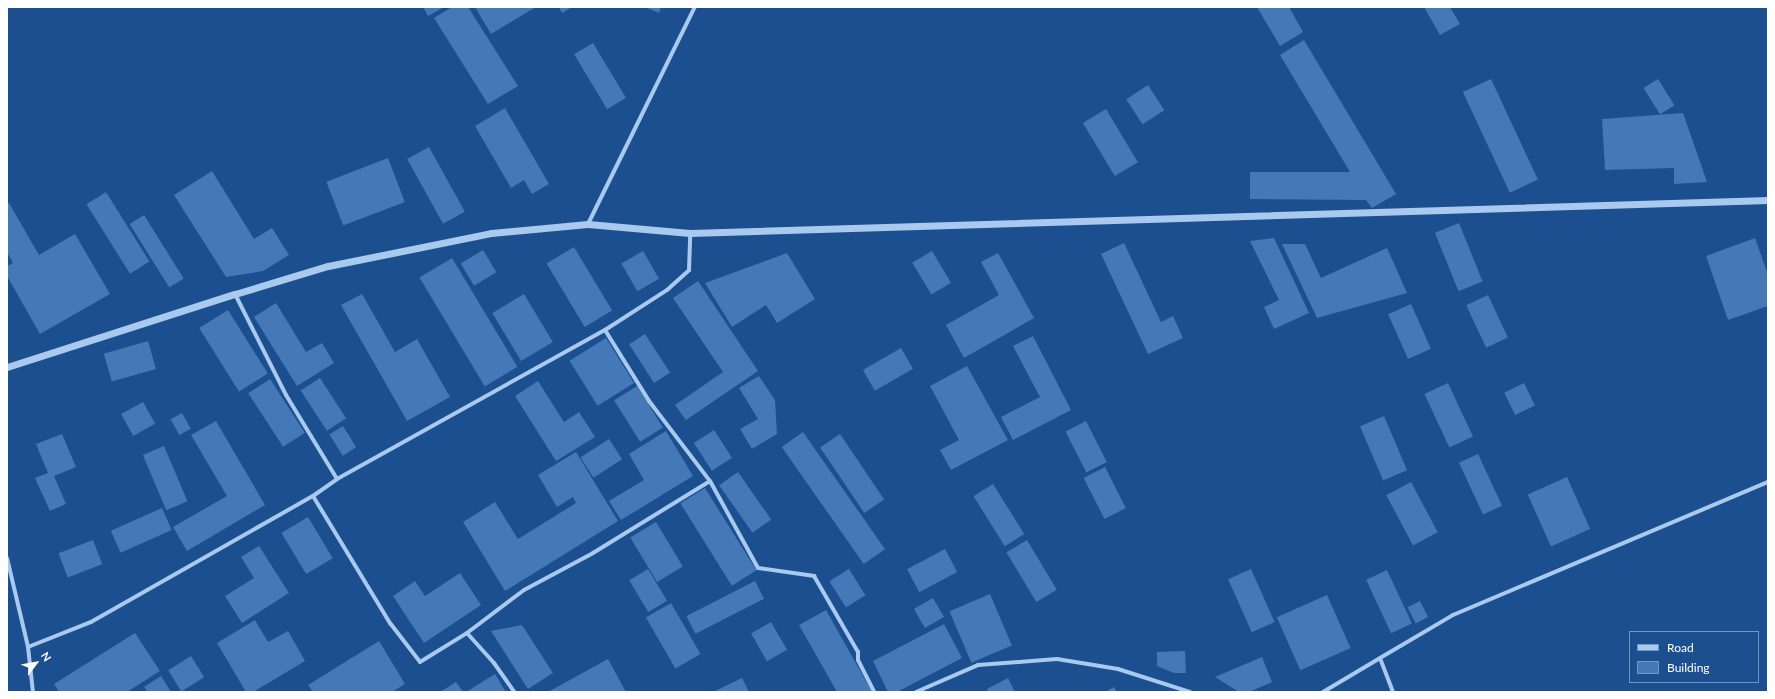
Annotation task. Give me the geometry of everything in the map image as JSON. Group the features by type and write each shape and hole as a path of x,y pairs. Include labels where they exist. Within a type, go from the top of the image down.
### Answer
{"street":[{"path":"588,224 695,7"},
{"path":"7,367 235,294 328,266 483,235 588,224 690,233 1768,200"},
{"path":"28,647 91,622 312,496 338,479 605,330 667,290 688,270 690,233"},
{"path":"235,294 286,396 338,479"},
{"path":"605,330 650,401 710,482 758,568 814,576 858,652 858,660 874,692"},
{"path":"312,496 390,623 420,662 467,633 524,590 592,553 710,482"},
{"path":"1323,692 1453,616 1768,482"},
{"path":"7,558 28,647 33,692"},
{"path":"467,633 494,663 514,692"},
{"path":"1380,658 1393,692"},
{"path":"916,692 978,665 1057,659 1118,669 1190,692"}],"building":[{"path":"423,7 444,7 428,16"},
{"path":"452,7 468,7 518,86 488,104 434,18"},
{"path":"475,7 536,7 491,34"},
{"path":"559,7 572,7 562,13"},
{"path":"645,7 661,7 659,13"},
{"path":"1257,7 1289,7 1303,32 1280,46"},
{"path":"1424,7 1450,7 1460,24 1440,35"},
{"path":"1304,40 1396,194 1372,208 1366,200 1250,199 1250,172 1350,172 1280,55"},
{"path":"593,43 626,98 607,109 574,54"},
{"path":"1491,79 1538,180 1510,193 1463,92"},
{"path":"1658,79 1674,105 1660,114 1644,88"},
{"path":"1148,85 1164,110 1143,124 1126,99"},
{"path":"505,108 549,184 532,194 524,180 511,188 475,126"},
{"path":"1106,109 1138,162 1115,176 1083,123"},
{"path":"1683,113 1707,182 1674,184 1674,168 1605,170 1602,119"},
{"path":"429,147 465,212 443,224 407,159"},
{"path":"388,158 405,202 343,226 326,182"},
{"path":"212,171 254,239 272,228 289,255 263,271 226,277 174,195"},
{"path":"106,192 149,262 130,274 86,204"},
{"path":"9,203 39,255 75,234 110,294 40,334 7,276 7,266 13,263 7,252 7,204"},
{"path":"144,215 184,279 169,288 130,224"},
{"path":"1459,223 1483,281 1458,291 1435,233"},
{"path":"1274,238 1309,313 1274,329 1264,307 1279,300 1250,241"},
{"path":"1755,238 1768,275 1768,306 1728,320 1706,256"},
{"path":"1124,243 1161,322 1173,316 1183,338 1148,354 1101,254"},
{"path":"1282,244 1305,244 1321,278 1387,248 1407,293 1317,318"},
{"path":"574,247 612,310 585,327 547,263"},
{"path":"483,250 496,272 474,286 461,263"},
{"path":"643,251 659,279 637,291 621,264"},
{"path":"932,251 951,283 931,295 912,263"},
{"path":"787,253 815,299 777,323 766,305 732,327 705,283"},
{"path":"998,253 1034,318 964,358 946,325 999,295 981,262"},
{"path":"452,258 517,367 485,386 419,278"},
{"path":"698,281 758,371 686,420 675,405 723,372 673,298"},
{"path":"362,294 395,352 417,339 450,397 407,421 341,305"},
{"path":"524,294 553,342 521,361 492,313"},
{"path":"1488,295 1508,338 1486,348 1466,305"},
{"path":"276,303 306,352 322,343 334,363 297,386 254,317"},
{"path":"1411,304 1431,349 1408,359 1388,314"},
{"path":"228,310 268,374 239,392 199,328"},
{"path":"645,334 670,373 654,383 629,344"},
{"path":"1033,336 1071,410 1013,440 1001,417 1040,397 1013,346"},
{"path":"606,338 634,383 598,406 570,361"},
{"path":"148,341 156,369 112,382 104,354"},
{"path":"901,348 913,369 875,391 863,370"},
{"path":"967,366 1008,440 951,470 940,450 959,440 930,386"},
{"path":"759,376 775,400 777,434 752,449 740,429 758,419 739,388"},
{"path":"320,378 346,418 327,431 301,391"},
{"path":"270,379 305,433 283,447 248,393"},
{"path":"538,381 564,422 579,412 595,437 556,461 515,396"},
{"path":"1448,383 1473,436 1449,447 1424,394"},
{"path":"1524,383 1535,405 1515,415 1504,393"},
{"path":"637,386 663,428 640,442 614,400"},
{"path":"143,402 155,424 133,436 121,414"},
{"path":"182,413 191,429 179,435 171,419"},
{"path":"1384,416 1407,470 1383,480 1360,426"},
{"path":"216,421 265,505 187,551 173,527 227,496 191,435"},
{"path":"1086,421 1107,462 1086,472 1066,431"},
{"path":"343,426 356,447 343,456 329,434"},
{"path":"714,430 732,458 712,471 694,443"},
{"path":"666,431 693,476 621,520 609,501 644,480 629,454"},
{"path":"803,432 885,549 864,564 782,447"},
{"path":"62,434 76,467 54,476 66,504 50,511 35,478 48,473 36,444"},
{"path":"840,434 884,499 864,513 820,447"},
{"path":"609,439 622,459 594,478 580,458"},
{"path":"164,446 187,501 166,510 143,455"},
{"path":"576,452 618,521 505,591 463,522 495,502 518,539 576,503 573,497 557,507 538,475"},
{"path":"1478,454 1502,506 1483,515 1459,463"},
{"path":"1105,467 1126,508 1104,519 1084,478"},
{"path":"738,472 771,520 752,533 719,485"},
{"path":"1567,477 1590,529 1551,547 1528,494"},
{"path":"1411,482 1438,532 1413,545 1386,495"},
{"path":"993,484 1024,534 1005,546 973,496"},
{"path":"705,488 756,570 732,586 680,503"},
{"path":"162,508 172,530 121,553 111,531"},
{"path":"308,517 333,558 306,574 281,533"},
{"path":"656,522 683,567 657,582 630,537"},
{"path":"93,540 102,564 68,578 58,553"},
{"path":"1027,540 1057,590 1036,602 1006,552"},
{"path":"259,546 289,593 242,623 225,596 254,578 241,557"},
{"path":"945,549 957,572 919,592 907,569"},
{"path":"648,569 667,601 648,612 629,580"},
{"path":"849,569 865,595 846,607 829,581"},
{"path":"1251,569 1275,622 1252,632 1228,579"},
{"path":"1387,570 1412,623 1391,633 1366,580"},
{"path":"460,573 481,605 424,643 393,596 415,581 425,596"},
{"path":"755,581 764,599 695,634 686,616"},
{"path":"990,594 1012,646 971,663 949,611"},
{"path":"1327,595 1351,648 1300,670 1277,617"},
{"path":"933,598 944,617 925,628 914,609"},
{"path":"1420,601 1428,617 1416,623 1408,607"},
{"path":"671,603 700,654 675,669 646,618"},
{"path":"826,610 872,692 837,692 799,625"},
{"path":"255,620 268,642 288,631 305,661 253,692 246,692 217,643"},
{"path":"771,622 787,650 767,661 751,634"},
{"path":"944,624 962,658 897,692 888,692 873,661"},
{"path":"522,625 553,673 528,689 491,631"},
{"path":"135,633 160,671 127,692 59,692 54,684"},
{"path":"379,641 405,684 392,692 313,692 308,685"},
{"path":"1185,651 1186,673 1174,673 1157,666 1157,652"},
{"path":"191,656 204,677 181,692 168,670"},
{"path":"1262,657 1272,682 1249,692 1239,692 1215,677"},
{"path":"608,659 626,692 548,692"},
{"path":"495,674 506,692 466,692"},
{"path":"161,676 171,692 148,692 144,687"},
{"path":"742,678 749,692 713,692"},
{"path":"1008,678 1015,692 988,692 987,689"},
{"path":"456,682 463,692 440,692"},
{"path":"1114,687 1117,692 1105,692"}]}
